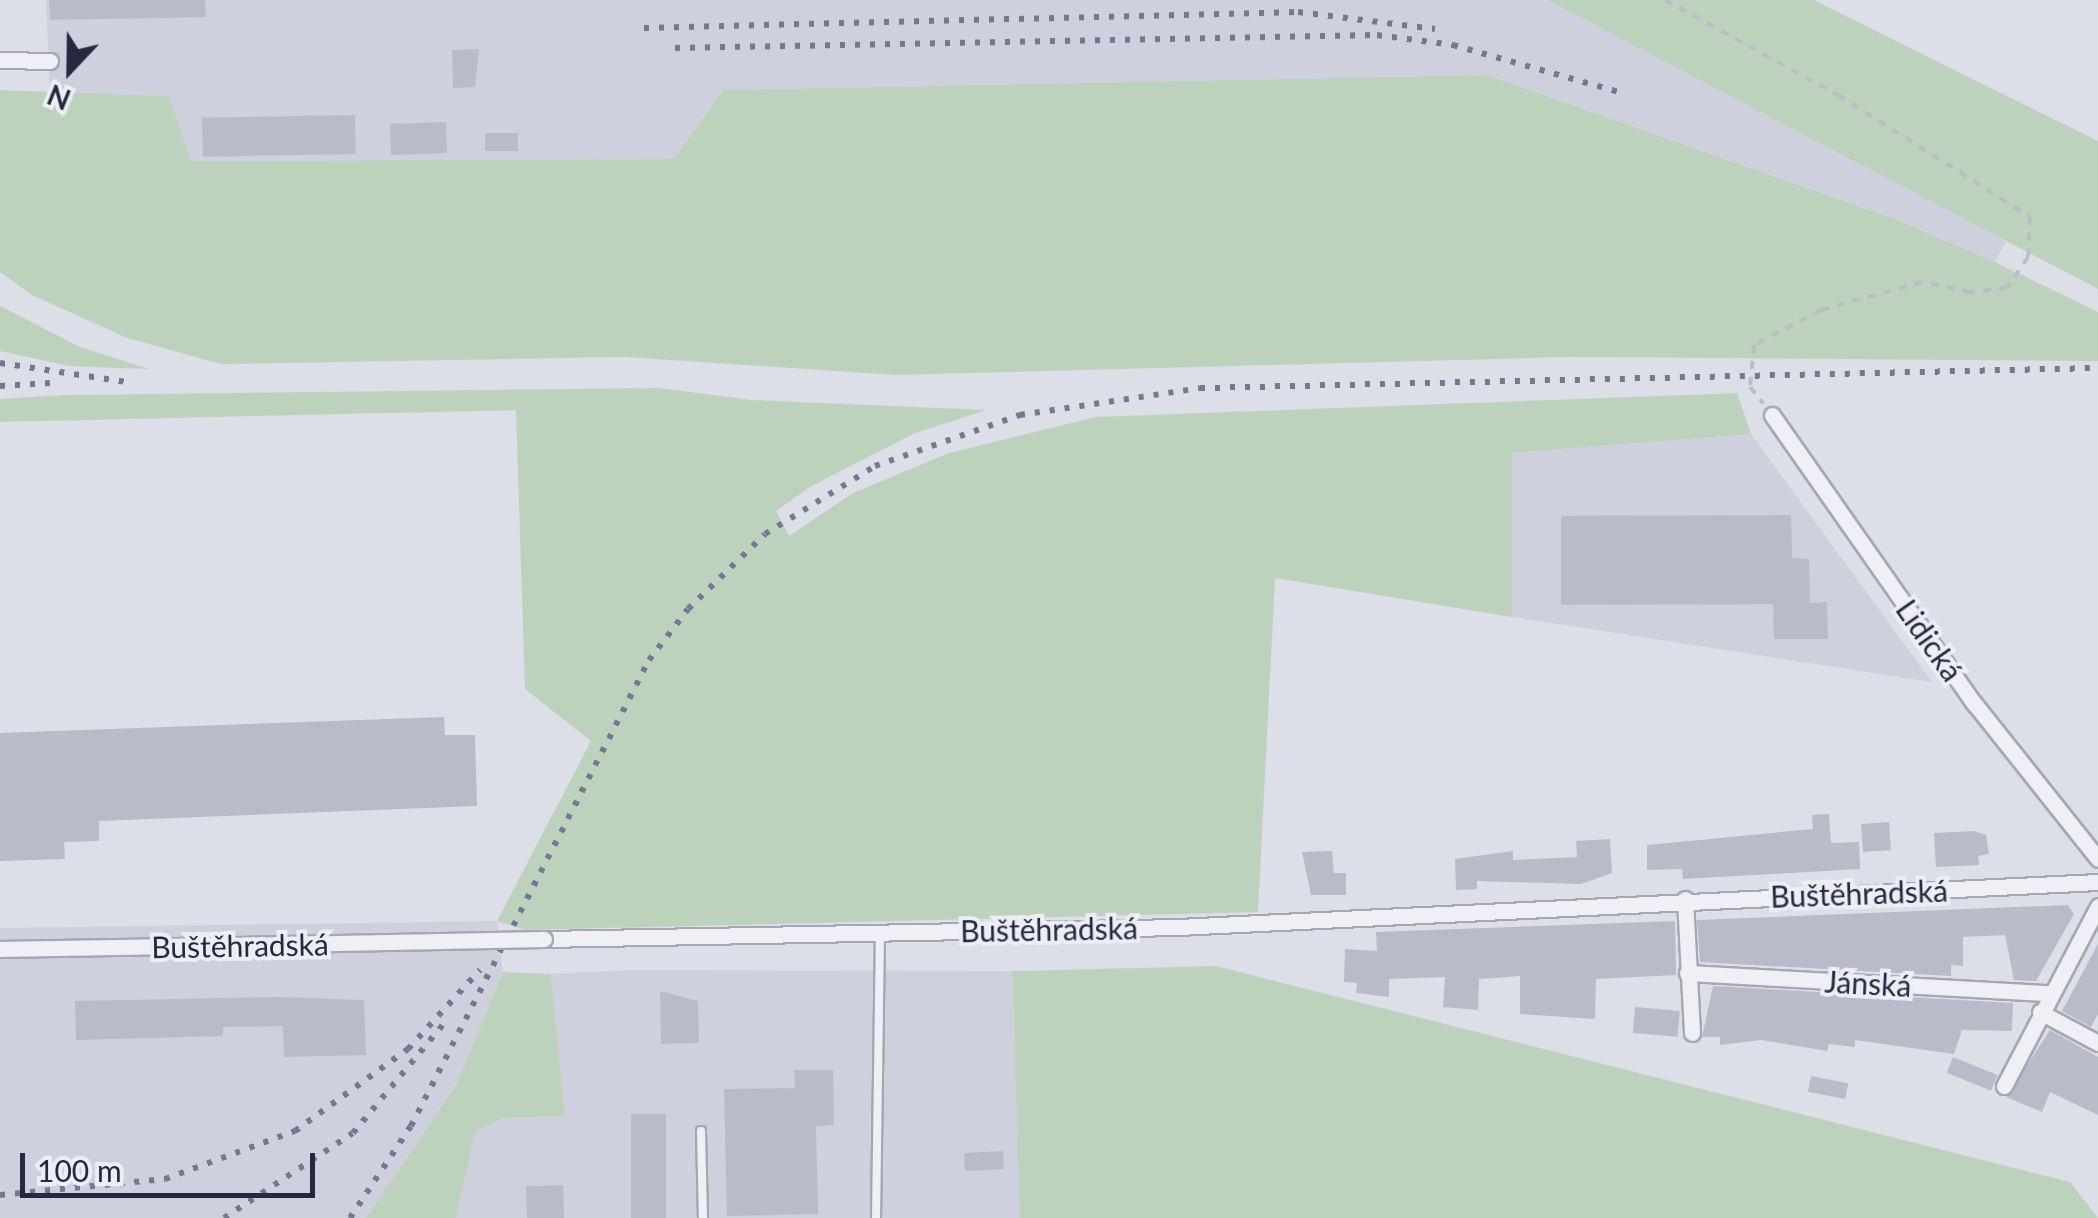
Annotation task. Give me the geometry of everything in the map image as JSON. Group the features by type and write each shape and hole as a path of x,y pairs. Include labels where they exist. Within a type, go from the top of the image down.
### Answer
{"street":[{"path":"0,60 50,61"},
{"name":"Lidická","path":"1772,415 1974,703 2098,859"},
{"name":"Buštěhradská","path":"0,949 1178,927 2098,882"},
{"path":"1685,900 1692,1033"},
{"path":"2004,1086 2098,906"},
{"name":"Jánská","path":"1687,973 2050,993"},
{"path":"2040,1012 2098,1043"}],"lane":[{"path":"876,1218 880,932"},
{"path":"701,1131 703,1218"}],"path":[{"path":"1665,0 1838,95 2030,217 2028,257 2007,288 1970,292 1922,282 1821,310 1754,345 1750,387 1772,415"}],"shaded area":[{"path":"46,0 1547,0 2006,241 1995,262 1895,219 1487,75 723,90 674,159 191,161 169,96 50,92"},
{"path":"1751,434 1932,682 1512,617 1512,453"},
{"path":"497,921 503,972 457,1083 366,1218 0,1218 0,928"},
{"path":"626,970 1012,971 1020,1218 456,1218 475,1132 502,1118 565,1116 551,974"}],"green space":[{"path":"1547,0 1814,0 2098,141 2098,289"},
{"path":"1487,75 1895,219 1995,262 2098,312 2098,361 1568,357 896,375 625,357 221,364 127,338 32,295 0,272 0,90 169,96 191,161 674,159 723,90"},
{"path":"0,306 80,347 149,369 69,366 0,351"},
{"path":"659,388 752,400 986,410 913,434 810,487 776,511 789,536 853,493 949,453 1096,417 1737,393 1751,434 1512,453 1512,617 1275,578 1258,912 525,930 497,921 591,741 525,689 516,410 0,422 0,399 64,395"},
{"path":"1216,966 2070,1182 2098,1218 1020,1218 1012,971"},
{"path":"503,972 551,974 565,1116 502,1118 475,1132 456,1218 366,1218 457,1083"}],"building":[{"path":"49,0 205,0 206,17 50,20"},
{"path":"479,49 475,87 453,88 452,50"},
{"path":"355,115 356,154 203,157 202,118"},
{"path":"446,122 447,153 391,155 390,124"},
{"path":"485,133 518,133 518,151 485,151"},
{"path":"1791,515 1792,558 1809,559 1810,603 1827,602 1828,639 1774,639 1773,604 1561,605 1561,516"},
{"path":"444,717 445,735 475,735 477,806 99,821 99,841 64,842 65,859 0,861 0,733"},
{"path":"1829,814 1831,843 1859,842 1860,869 1683,879 1682,869 1647,870 1647,845 1813,829 1812,815"},
{"path":"1889,822 1891,850 1863,852 1861,824"},
{"path":"1974,831 1986,835 1989,854 1978,856 1979,865 1936,867 1934,833"},
{"path":"1610,839 1612,873 1581,884 1477,881 1477,889 1456,890 1455,859 1513,851 1513,860 1577,857 1576,841"},
{"path":"1332,851 1334,873 1346,873 1346,895 1311,895 1302,852"},
{"path":"2068,905 2074,914 2036,981 2014,980 2005,935 1963,937 1963,966 1951,965 1951,976 1700,962 1697,920"},
{"path":"1675,921 1676,975 1596,979 1595,1019 1520,1014 1520,976 1479,979 1478,1010 1443,1007 1445,977 1389,979 1389,997 1356,993 1357,983 1344,982 1345,949 1377,951 1376,932"},
{"path":"2098,944 2098,1014 2091,1027 2062,1011"},
{"path":"1713,986 2013,1003 2012,1031 1962,1030 1954,1054 1855,1040 1855,1047 1829,1044 1827,1051 1761,1040 1720,1045 1720,1037 1702,1037"},
{"path":"660,991 698,1001 699,1043 661,1044"},
{"path":"277,997 364,1000 366,1055 284,1057 283,1026 223,1027 223,1036 76,1040 75,1001"},
{"path":"1635,1007 1680,1011 1678,1037 1633,1033"},
{"path":"2050,1030 2098,1057 2098,1115 2050,1092 2042,1112 2006,1097"},
{"path":"1953,1057 1998,1075 1991,1091 1947,1073"},
{"path":"794,1070 833,1070 834,1125 816,1126 818,1214 727,1216 724,1089 795,1088"},
{"path":"1811,1076 1848,1083 1845,1099 1808,1092"},
{"path":"631,1114 666,1114 666,1218 631,1218"},
{"path":"1003,1151 1004,1169 965,1171 964,1153"},
{"path":"563,1185 564,1218 527,1218 526,1186"}],"railway":[{"path":"644,28 1298,12 1435,29"},
{"path":"675,48 1377,35 1453,45 1619,92"},
{"path":"0,363 127,382"},
{"path":"350,1218 411,1126 649,660 688,609 765,534 875,466 1020,415 1200,388 2098,368"},
{"path":"0,386 50,383"},
{"path":"0,1195 165,1179 295,1131 408,1049 480,970"},
{"path":"224,1218 353,1133 446,1021"}]}
